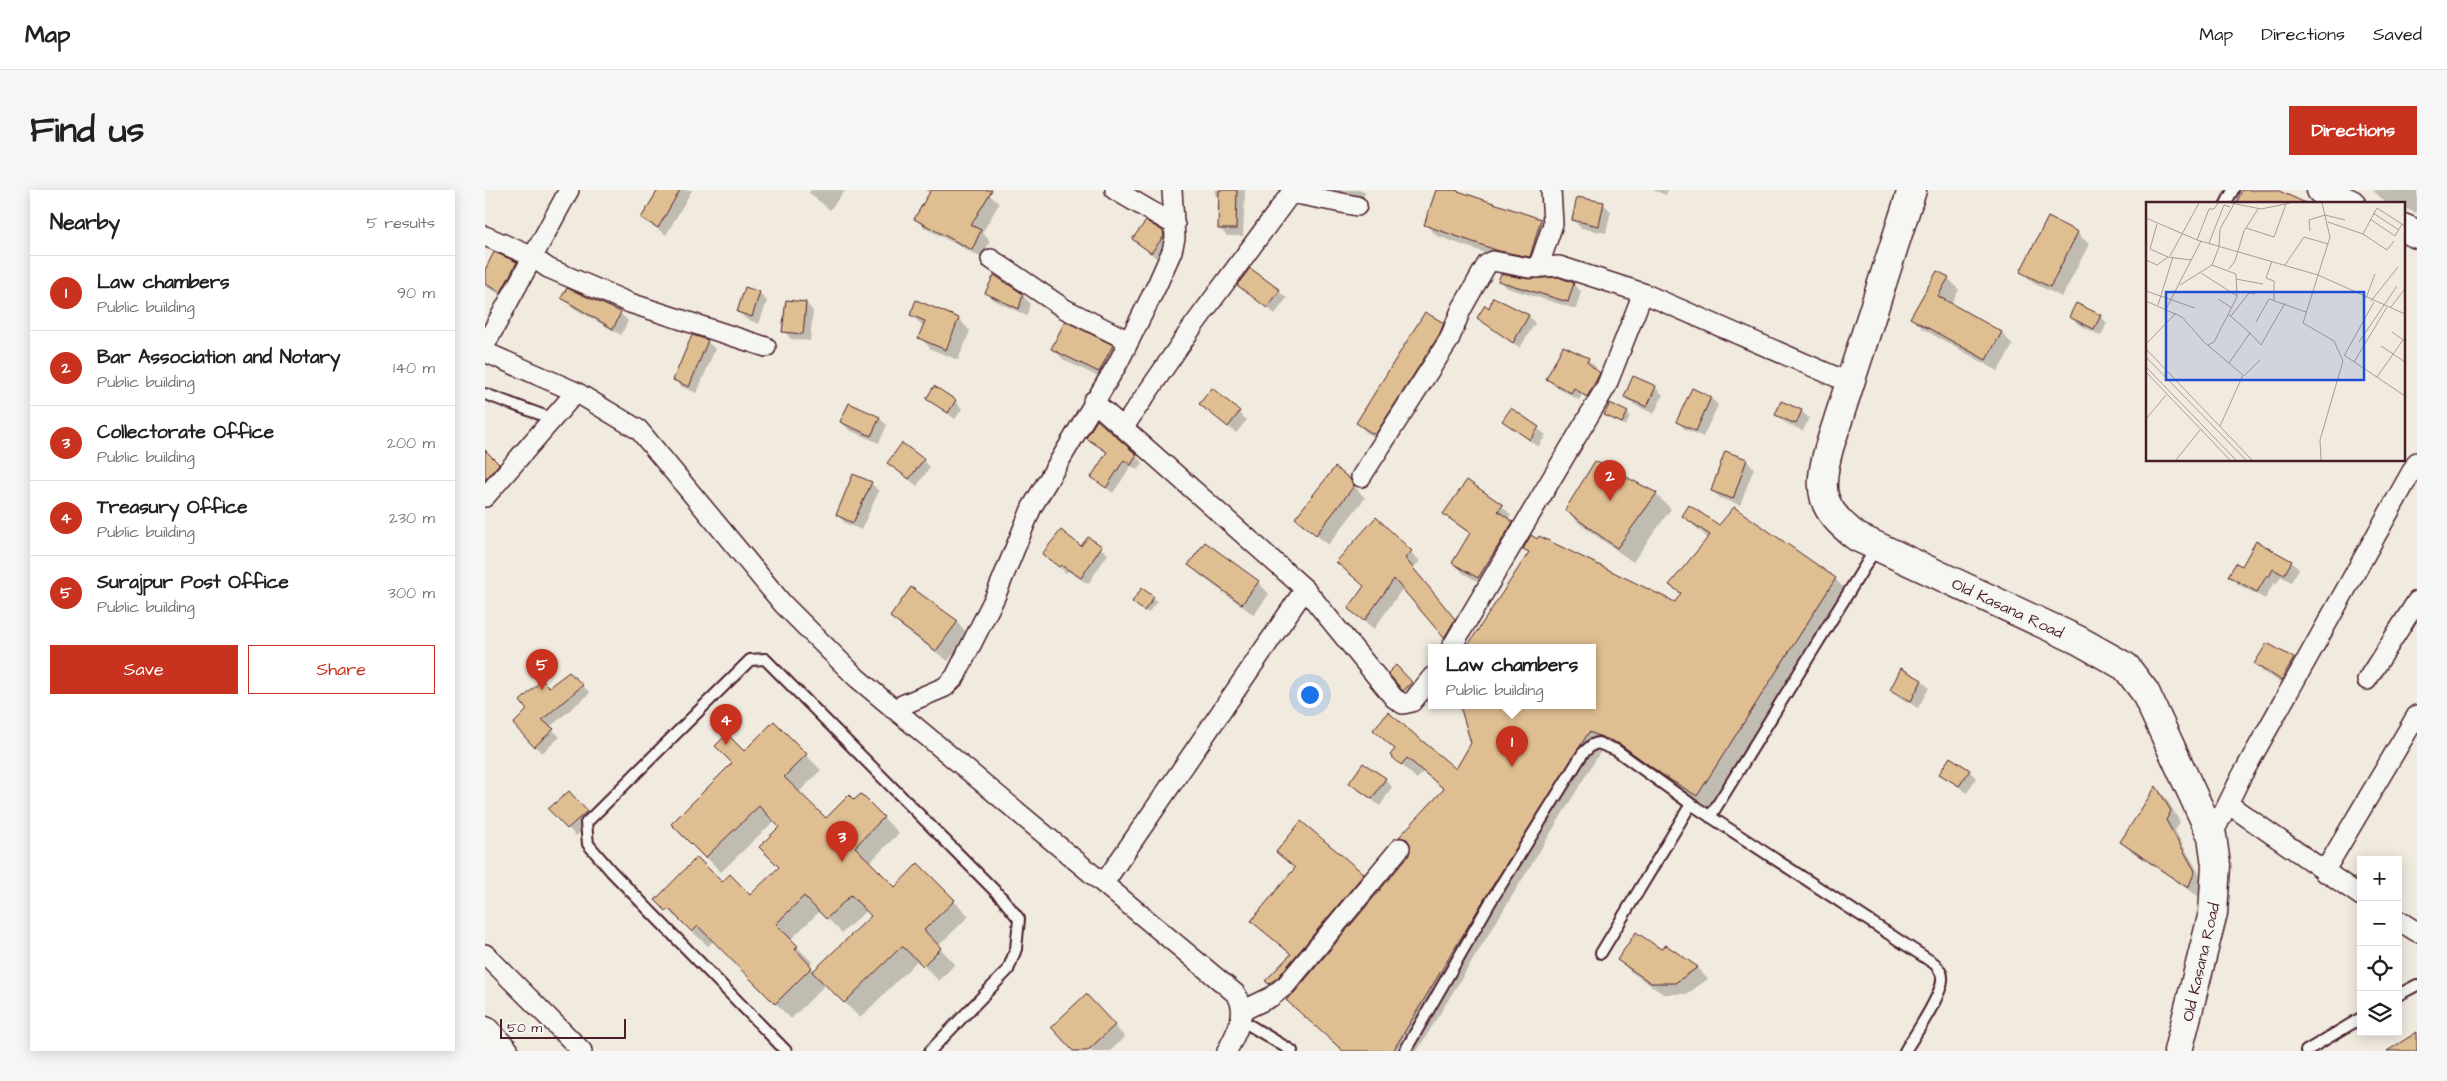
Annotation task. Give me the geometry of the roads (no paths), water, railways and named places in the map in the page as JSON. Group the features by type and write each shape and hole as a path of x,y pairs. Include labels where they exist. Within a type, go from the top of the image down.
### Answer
{"street":[{"path":"485,345 531,256 569,190"},
{"path":"1115,190 1175,225"},
{"path":"893,709 945,687 955,677 995,597 1032,507 1129,340 1172,251 1175,225 1172,190"},
{"path":"1538,268 1553,224 1551,190"},
{"name":"Old Kasana Road","path":"1912,190 1825,463 1822,490 1824,500 1827,508 1845,529 1876,548 2078,640 2126,667 2145,692 2211,836 2216,865 2213,913 2178,1051"},
{"path":"2321,190 2346,202"},
{"path":"1123,428 1191,329 1291,194 1357,206"},
{"path":"2405,229 2417,234"},
{"path":"485,236 531,256 548,268 629,303 766,347"},
{"path":"991,259 1065,309 1129,340"},
{"path":"1361,477 1449,340 1461,310 1487,264 1493,261 1538,268 1559,266 1643,293 1850,383"},
{"path":"1453,644 1606,387 1643,293"},
{"path":"485,352 576,392 639,430 783,604 857,678 1236,994 1241,1001 1241,1016 1227,1051"},
{"path":"485,497 576,392"},
{"path":"1093,401 1305,589 1394,698 1403,704 1412,702 1428,682"},
{"path":"2211,836 2417,462"},
{"path":"1104,883 1305,589"},
{"path":"2367,680 2417,601"},
{"path":"2323,872 2417,715"},
{"path":"2228,804 2323,872 2357,893"},
{"path":"1241,1016 1286,985 1400,848"},
{"path":"2402,923 2417,932"},
{"path":"485,954 582,1051"},
{"path":"485,1031 504,1051"}],"lane":[{"path":"2227,202 2233,190"},
{"path":"485,394 553,418"},
{"path":"1710,817 1876,548"},
{"path":"785,1051 611,871 588,844 586,823 750,660 765,659 1002,898 1019,919 1016,950 1008,970 930,1051"},
{"path":"1405,1051 1491,901 1583,753 1591,745 1598,743 1616,750 1710,817 1940,969 1943,975 1942,984 1927,1016 1905,1051"},
{"path":"1601,953 1691,804"},
{"path":"2402,993 2417,985"},
{"path":"1241,1016 1292,1051"},
{"path":"2306,1051 2357,1020"}],"place":[{"name":"Bar Association and Notary","path":"1610,501"},
{"name":"Surajpur Post Office","path":"542,690"},
{"name":"Treasury Office","path":"726,745"},
{"name":"Law chambers","path":"1512,767"},
{"name":"Collectorate Office","path":"842,862"}]}
